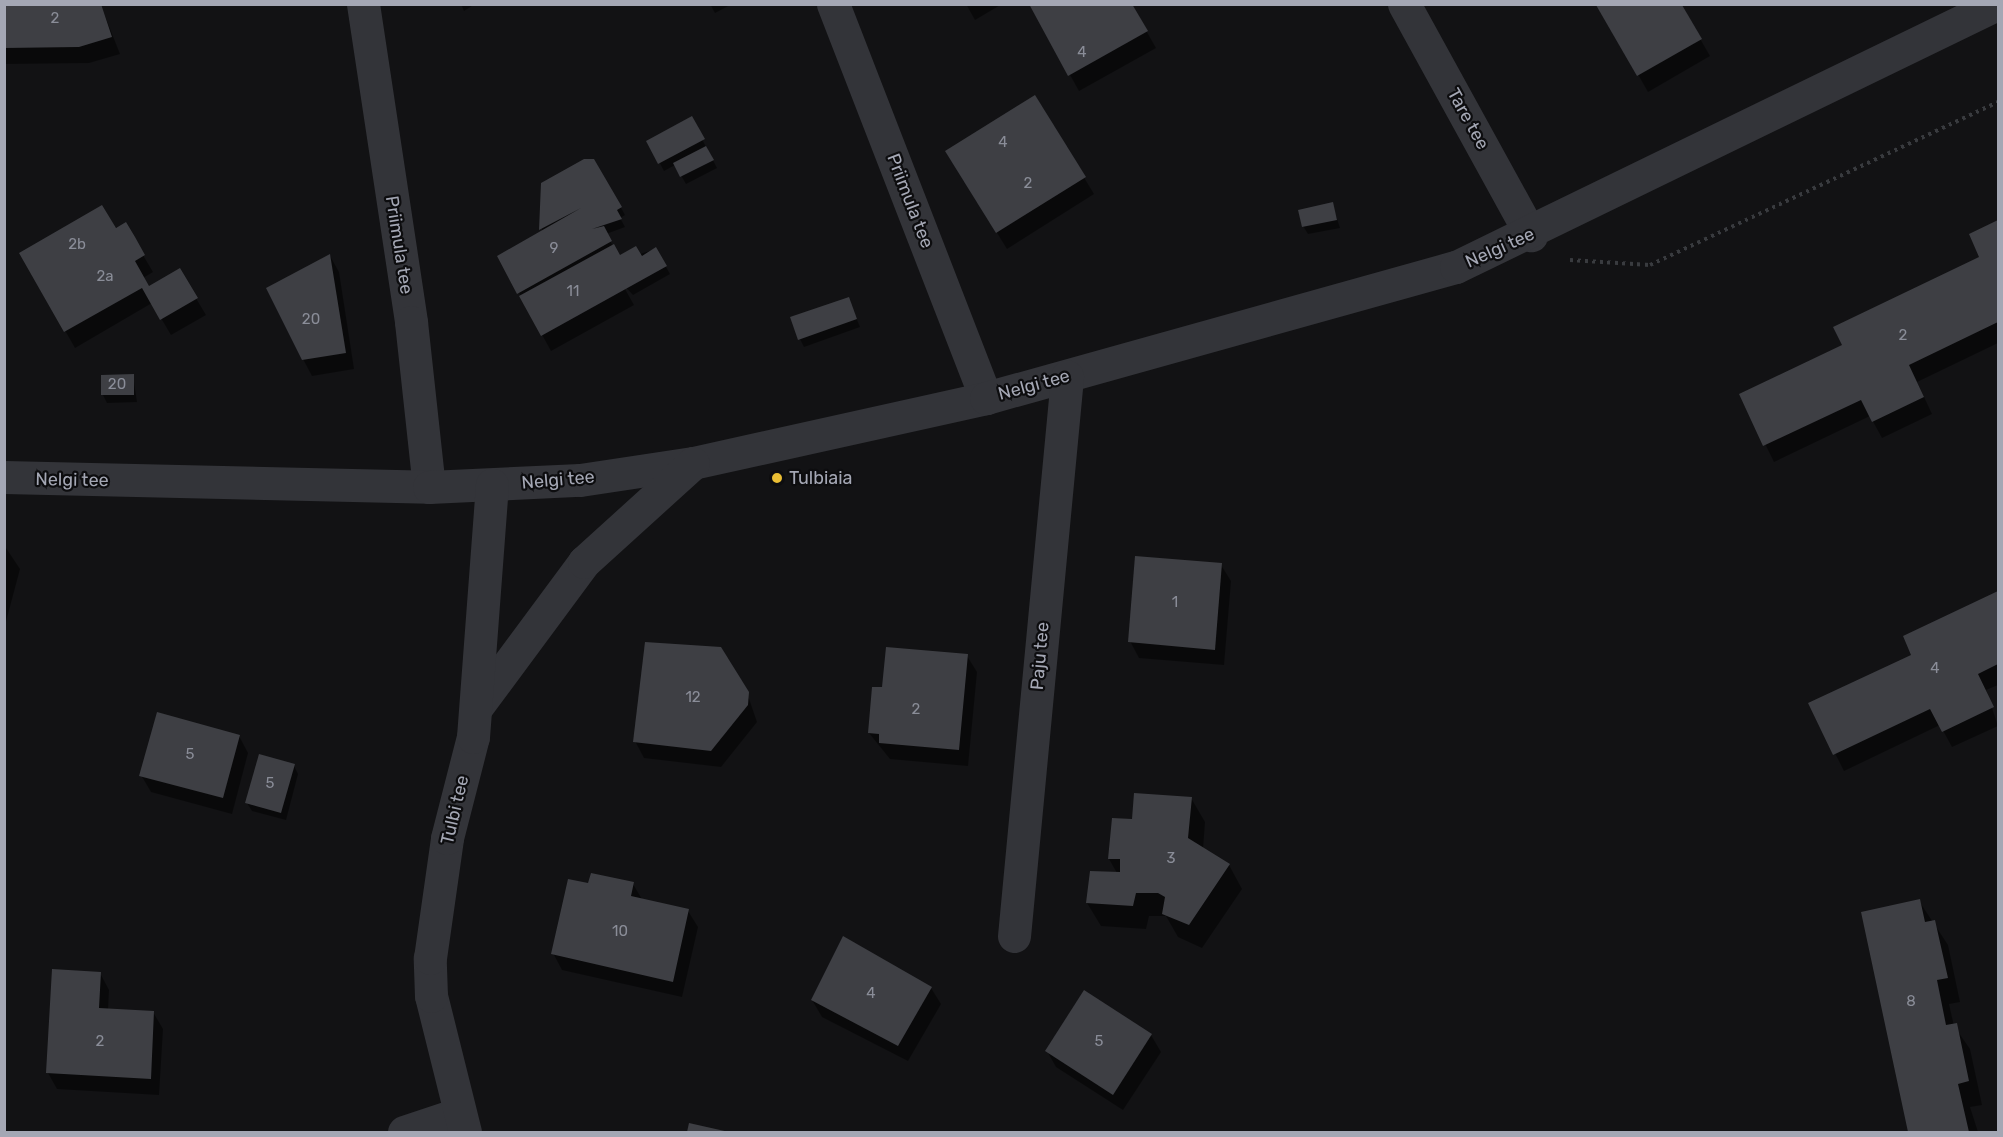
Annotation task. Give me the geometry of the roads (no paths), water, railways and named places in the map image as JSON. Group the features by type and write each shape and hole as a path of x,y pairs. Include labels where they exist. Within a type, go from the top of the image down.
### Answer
{"street":[{"name":"Priimula tee","path":"363,4 411,322 429,487"},
{"name":"Priimula tee","path":"833,4 986,398"},
{"name":"Tare tee","path":"1404,4 1532,235"},
{"name":"Nelgi tee","path":"4,477 429,487 579,480 693,463 986,398 1456,267 1532,235 1997,4"},
{"name":"Paju tee","path":"1014,936 1067,376"},
{"path":"476,708 584,562 693,463"},
{"name":"Tulbi tee","path":"462,1124 431,996 430,958 447,837 476,708 492,485"},
{"path":"404,1132 462,1124"}],"place":[{"name":"Tulbiaia","path":"777,478"}]}
